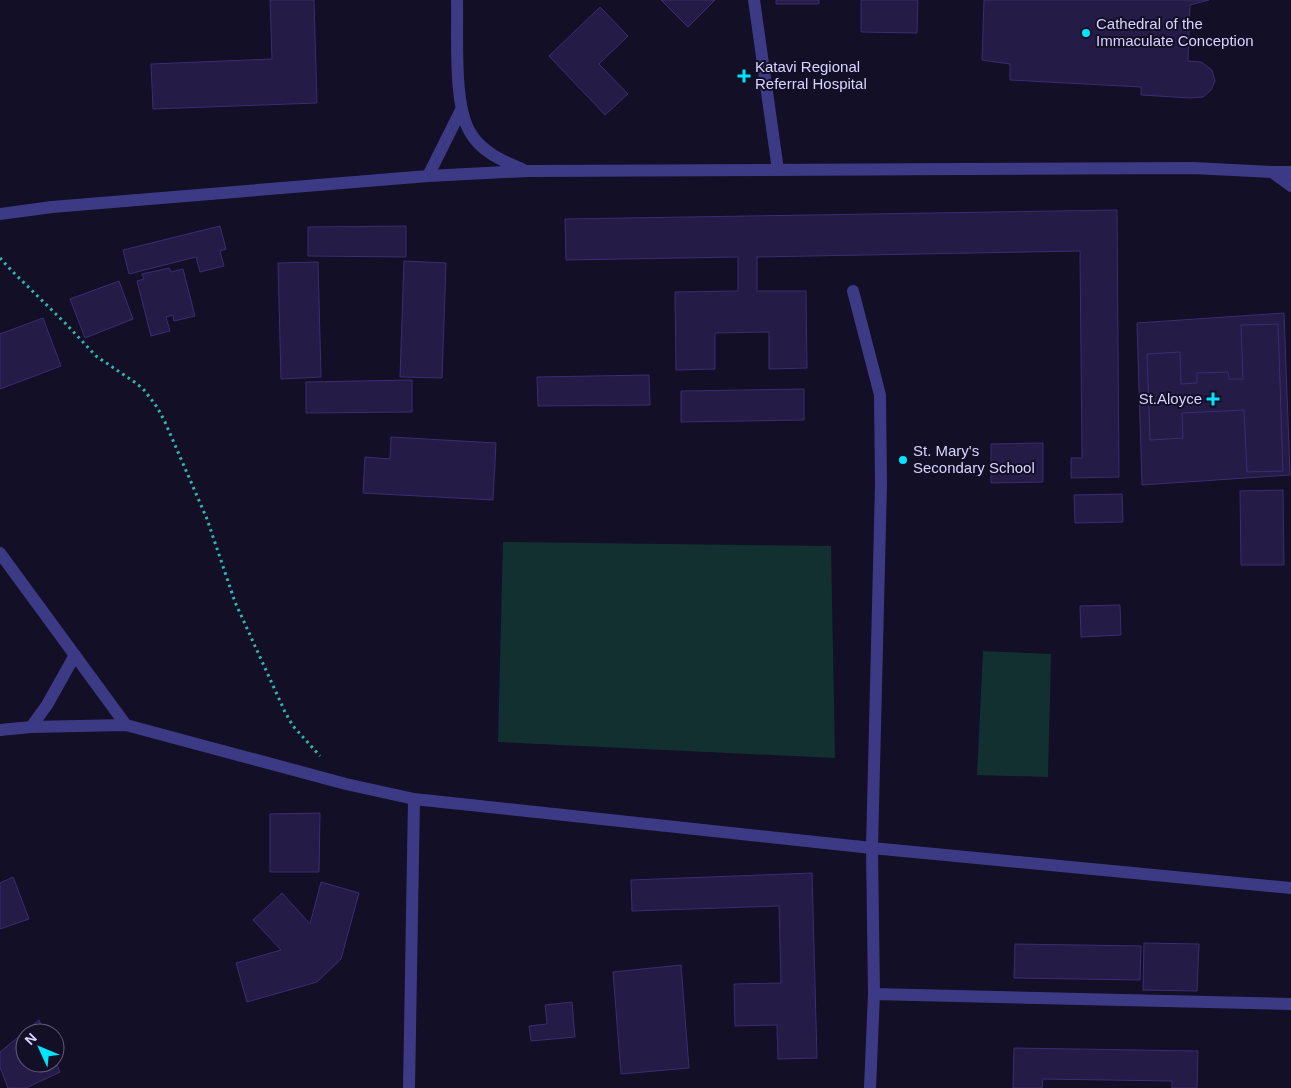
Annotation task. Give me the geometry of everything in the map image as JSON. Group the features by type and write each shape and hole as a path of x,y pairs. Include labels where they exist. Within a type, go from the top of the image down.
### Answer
{"street":[{"path":"457,0 458,69 461,110 470,133 499,160 527,171"},
{"path":"754,0 778,170"},
{"path":"428,176 461,110"},
{"path":"0,214 52,207 428,176 527,171 1193,168 1291,172"},
{"path":"1272,172 1291,186"},
{"path":"853,291 880,396 880,484 872,848 874,994 870,1088"},
{"path":"0,552 126,725"},
{"path":"31,727 47,705 76,655"},
{"path":"0,730 31,727 126,725 346,784 414,798 872,848 1291,888"},
{"path":"410,1088 414,798"},
{"path":"874,994 1291,1004"}],"path":[{"path":"0,258 96,356 136,383 157,407 169,430 207,519 235,602 285,712 293,726 322,758"}],"green space":[{"path":"503,542 831,546 835,758 498,742"},
{"path":"983,651 1051,654 1048,777 977,775"}],"building":[{"path":"270,0 314,0 317,103 153,109 151,64 272,59"},
{"path":"661,0 715,0 688,27"},
{"path":"776,0 819,0 819,4 776,4"},
{"path":"861,0 918,0 917,33 861,32"},
{"name":"Cathedral of the Immaculate Conception","path":"984,0 1209,0 1190,5 1188,61 1201,62 1212,70 1215,81 1211,90 1203,97 1190,98 1141,95 1141,87 1010,80 1010,64 982,60"},
{"path":"600,7 628,36 599,64 628,94 605,115 549,56"},
{"path":"1117,210 1119,477 1071,478 1071,458 1082,458 1080,251 757,257 757,291 806,291 807,368 769,369 769,332 715,333 715,369 676,370 675,292 738,291 738,257 566,260 565,219"},
{"path":"220,226 226,249 220,251 224,266 200,272 196,257 129,274 123,250"},
{"path":"406,226 406,257 308,256 308,227"},
{"path":"404,261 446,263 442,378 400,377"},
{"path":"318,262 321,377 281,379 278,263"},
{"path":"169,268 171,272 183,269 195,316 174,321 173,315 166,317 170,331 151,336 137,281 144,279 142,274"},
{"path":"119,281 133,319 85,338 70,299"},
{"name":"St.Aloyce","path":"1284,313 1290,475 1142,485 1137,323"},
{"path":"43,318 61,366 0,389 0,334"},
{"path":"1278,324 1283,471 1247,472 1244,410 1182,413 1183,438 1150,440 1147,354 1180,352 1181,384 1197,383 1197,373 1228,372 1229,379 1243,379 1241,325"},
{"path":"649,375 650,405 538,406 537,377"},
{"path":"412,380 412,412 306,413 306,382"},
{"path":"804,389 804,420 681,422 681,391"},
{"path":"391,437 496,443 493,500 363,493 365,457 390,459"},
{"path":"1043,443 1043,482 991,483 991,444"},
{"path":"1283,490 1284,565 1241,565 1240,491"},
{"path":"1122,494 1123,522 1075,523 1074,495"},
{"path":"1120,605 1121,635 1081,637 1080,606"},
{"path":"320,813 319,872 270,872 270,814"},
{"path":"812,873 817,1058 778,1059 777,1025 735,1026 734,984 781,983 779,906 632,911 631,880"},
{"path":"13,877 29,919 0,929 0,883"},
{"path":"321,882 359,893 341,959 317,982 247,1002 236,963 281,950 253,920 282,893 310,924"},
{"path":"1144,943 1199,944 1197,991 1143,990"},
{"path":"1015,944 1141,946 1140,980 1014,978"},
{"path":"681,965 689,1068 621,1074 613,972"},
{"path":"572,1002 575,1037 531,1041 529,1026 547,1024 545,1005"},
{"path":"15,1040 15,1073 58,1073 26,1088 8,1088 0,1067 0,1052"},
{"path":"1014,1048 1198,1051 1197,1088 1172,1088 1172,1081 1043,1079 1042,1088 1013,1088"}],"place":[{"name":"Cathedral of the Immaculate Conception","path":"1086,33"},
{"name":"Katavi Regional Referral Hospital","path":"744,76"},
{"name":"St.Aloyce","path":"1213,399"},
{"name":"St. Mary's Secondary School","path":"903,460"}]}
